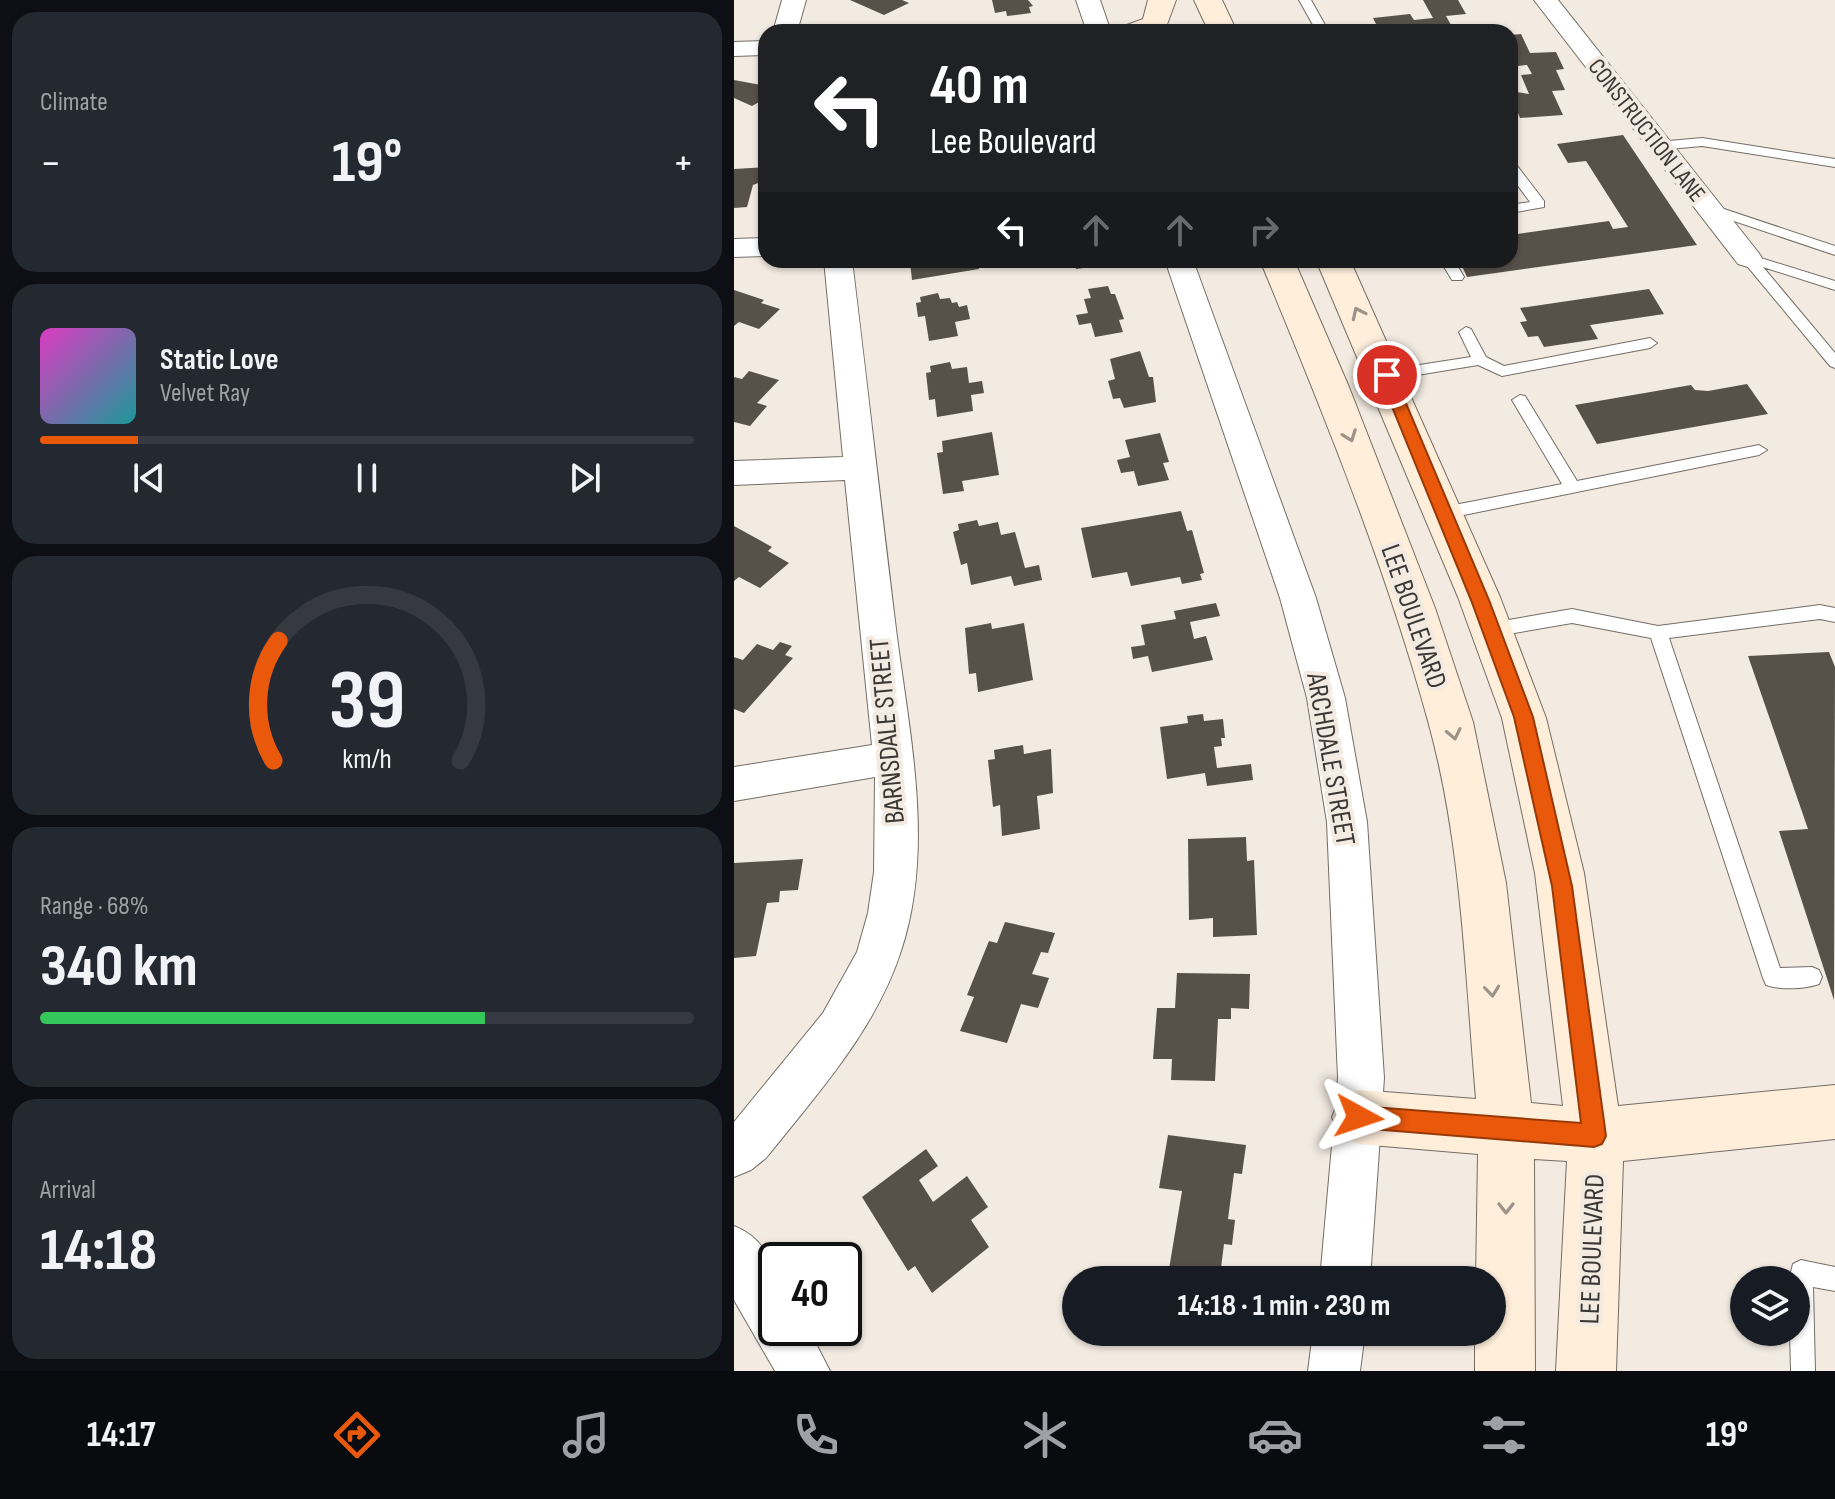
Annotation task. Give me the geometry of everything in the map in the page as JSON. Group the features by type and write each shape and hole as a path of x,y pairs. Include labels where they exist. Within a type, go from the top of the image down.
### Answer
{"main road":[{"path":"1155,24 1162,0"},
{"path":"1168,0 1179,24"},
{"path":"1208,0 1219,24"},
{"name":"LEE BOULEVARD","path":"1280,268 1331,387 1414,608 1451,722 1482,883 1506,1130 1505,1371"},
{"name":"LEE BOULEVARD","path":"1337,268 1387,375 1491,630 1523,717 1562,886 1594,1136 1596,1174 1586,1371"},
{"path":"1359,1117 1594,1136 1835,1112"}],"street":[{"path":"787,24 794,0"},
{"path":"1088,0 1096,24"},
{"name":"CONSTRUCTION LANE","path":"1546,0 1748,258"},
{"path":"734,49 758,48"},
{"path":"734,248 758,247"},
{"name":"BARNSDALE STREET","path":"734,1153 749,1141 831,1040 859,995 879,953 892,906 897,852 891,758 839,268"},
{"name":"ARCHDALE STREET","path":"1182,268 1298,598 1326,698 1347,822 1361,1078 1346,1266"},
{"path":"734,473 860,468"},
{"path":"734,784 891,758"},
{"path":"734,1251 758,1292"},
{"path":"790,1346 804,1371"},
{"path":"1334,1371 1337,1346"}],"lane":[{"path":"1305,0 1318,24"},
{"path":"1658,146 1702,142 1835,163"},
{"path":"1518,176 1539,204 1518,208"},
{"path":"1706,207 1835,251"},
{"path":"1748,258 1835,286"},
{"path":"1748,258 1835,363"},
{"path":"1452,268 1457,277"},
{"path":"1466,332 1480,360"},
{"path":"1387,375 1480,360 1502,371 1650,343"},
{"path":"1520,400 1573,488"},
{"path":"1444,513 1759,450"},
{"path":"1491,630 1572,616 1658,633 1820,612 1835,615"},
{"path":"1658,633 1773,978 1812,977"},
{"path":"1803,1371 1801,1272 1835,1279"}],"building":[{"path":"850,0 902,0 909,3 884,15"},
{"path":"992,0 1028,0 1033,6 1029,7 1031,13 1007,16 1006,11 995,13"},
{"path":"1423,0 1458,0 1466,14 1446,16 1450,24 1376,24 1373,18 1410,14 1414,20 1433,18"},
{"path":"1518,34 1521,34 1530,53 1556,52 1564,69 1556,70 1565,90 1552,91 1563,115 1520,118 1518,92 1529,94 1521,75 1532,74 1527,65 1518,66"},
{"path":"734,80 758,84 758,103 752,106 734,98"},
{"path":"1623,135 1697,245 1467,277 1463,268 1518,268 1518,234 1609,221 1613,229 1628,227 1586,161 1568,163 1557,144"},
{"path":"758,168 758,183 753,185 747,207 734,208 734,169"},
{"path":"911,268 979,268 979,269 912,280"},
{"path":"1108,286 1111,294 1115,294 1124,319 1119,320 1123,332 1095,337 1091,323 1079,325 1076,315 1088,313 1084,299 1091,298 1088,289"},
{"path":"1649,289 1664,314 1590,325 1598,339 1544,347 1538,336 1528,337 1520,322 1527,321 1520,308"},
{"path":"734,290 780,309 759,329 739,322 734,326"},
{"path":"938,293 940,299 950,298 959,307 967,305 970,319 955,322 958,336 929,341 925,316 918,317 916,303 921,302 920,297"},
{"path":"1140,351 1149,377 1153,377 1156,402 1124,408 1120,398 1113,399 1108,381 1115,379 1110,359"},
{"path":"950,362 952,369 967,367 969,383 982,381 984,393 971,395 973,411 937,417 935,399 929,400 926,373 931,372 930,366"},
{"path":"749,371 779,380 757,403 767,406 750,426 734,422 734,377 742,379"},
{"path":"1747,384 1768,414 1597,444 1575,405 1691,385 1695,390 1708,391"},
{"path":"992,432 999,475 962,481 964,491 943,494 937,453 943,452 942,441"},
{"path":"1160,433 1169,462 1163,463 1169,480 1138,486 1134,471 1121,473 1117,460 1130,457 1125,440"},
{"path":"1181,511 1187,531 1192,530 1204,573 1200,574 1202,580 1182,584 1180,577 1131,586 1127,572 1092,578 1081,528"},
{"path":"977,520 979,526 998,522 1001,535 1015,532 1025,568 1039,565 1042,580 1014,586 1011,576 971,585 967,563 961,565 953,532 959,530 958,524"},
{"path":"734,526 772,547 768,551 789,563 760,588 739,577 734,581"},
{"path":"1216,603 1220,616 1190,622 1194,639 1206,636 1213,660 1152,672 1148,656 1133,659 1131,647 1145,645 1141,625 1176,619 1174,611"},
{"path":"991,623 992,629 1024,623 1033,680 978,692 976,673 969,674 965,628"},
{"path":"780,642 792,646 785,655 793,658 744,713 734,709 734,657 743,660 757,644 773,650"},
{"path":"1829,652 1835,667 1834,1000 1779,831 1808,829 1748,656"},
{"path":"1203,714 1204,721 1223,719 1225,738 1221,738 1222,746 1214,747 1217,768 1251,764 1253,780 1207,786 1205,773 1167,779 1160,727 1188,723 1187,716"},
{"path":"1023,745 1024,754 1051,749 1053,793 1037,796 1040,829 1002,836 1000,805 993,807 988,760 995,759 994,750"},
{"path":"1246,837 1247,861 1254,860 1257,935 1213,937 1213,918 1189,920 1188,839"},
{"path":"803,859 798,890 780,891 779,902 767,903 756,956 734,958 734,863"},
{"path":"1005,922 1055,933 1048,953 1041,952 1032,974 1049,978 1038,1008 1021,1004 1007,1043 960,1031 974,997 967,995 989,941 997,943"},
{"path":"1177,973 1250,974 1249,1009 1231,1008 1231,1019 1218,1019 1215,1081 1171,1080 1172,1059 1153,1059 1157,1008 1175,1008"},
{"path":"1168,1135 1246,1145 1242,1174 1234,1173 1228,1219 1235,1220 1232,1245 1224,1244 1221,1266 1170,1266 1182,1191 1159,1188"},
{"path":"926,1149 938,1166 919,1180 933,1202 967,1176 988,1207 971,1220 989,1247 932,1293 915,1266 908,1271 862,1197"}],"route":[{"path":"1359,1117 1594,1136 1562,886 1542,788 1523,717 1480,600 1387,375"}]}
